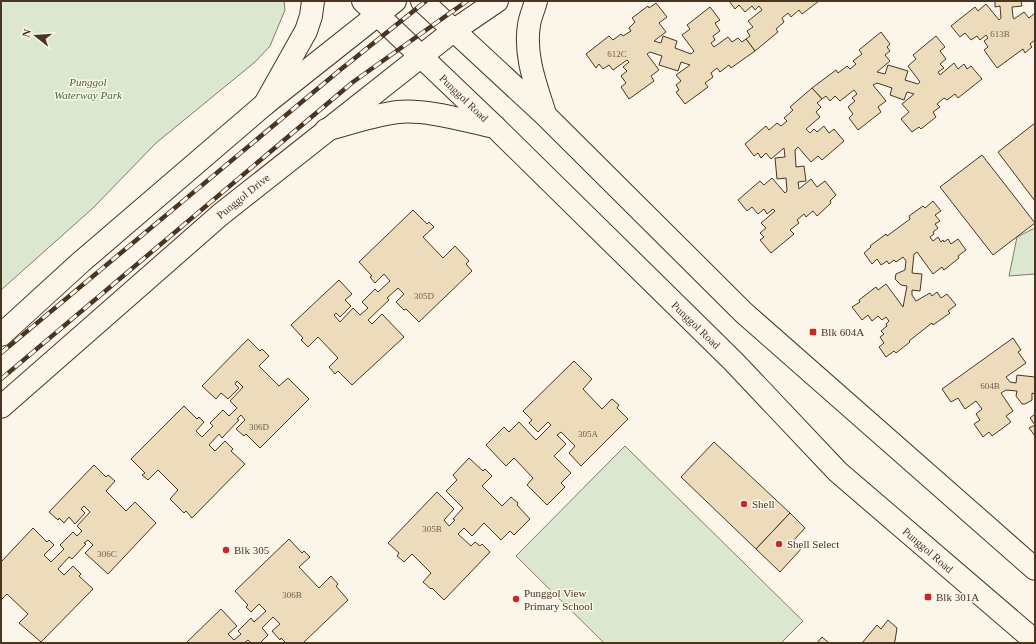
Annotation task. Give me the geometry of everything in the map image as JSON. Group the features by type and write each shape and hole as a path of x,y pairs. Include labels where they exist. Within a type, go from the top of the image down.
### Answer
{"main road":[{"path":"265,104 306,31 311,16 313,1"},
{"path":"1,335 81,262 265,104 370,8 395,1"},
{"path":"422,1 545,115 744,313 1035,569"},
{"name":"Punggol Drive","path":"1,407 220,215 453,31 497,1"},
{"path":"536,1 529,24 528,58 545,115"},
{"name":"Punggol Road","path":"370,8 495,127 734,362 838,472 1035,641"},
{"path":"326,130 375,116 399,112 426,113 495,127"}],"green space":[{"name":"Punggol Waterway Park","path":"1,1 284,1 285,10 270,46 255,62 156,143 93,208 1,290"},
{"path":"1035,228 1035,274 1009,276 1017,237"},
{"path":"625,446 803,621 781,643 604,643 516,556"}],"building":[{"path":"729,1 819,1 802,14 799,10 791,17 788,13 782,18 784,22 776,29 778,32 755,51 746,39 750,36 747,31 753,27 748,21 762,10 759,6 755,10 752,6 745,12 739,5 735,9"},
{"path":"995,1 1021,1 1022,6 1012,7 1014,19 1024,12 1029,18 1035,13 1035,40 1030,44 1032,47 1025,53 1023,49 997,68 984,50 988,47 984,41 988,38 986,35 980,40 977,36 971,40 965,33 960,37 951,26 975,7 978,11 986,4 999,20 1001,18 1000,6 995,7"},
{"path":"656,3 667,17 659,23 666,32 654,41 661,43 663,36 677,41 675,48 691,54 694,51 682,35 690,29 687,25 710,7 720,20 715,23 720,31 713,36 715,40 711,43 714,47 728,37 732,42 738,38 742,42 746,39 755,51 731,68 729,65 720,72 717,68 711,73 713,77 705,83 708,87 685,104 676,92 679,90 676,85 681,81 676,75 690,65 681,62 678,71 659,65 662,56 650,52 647,54 659,70 651,76 654,81 629,99 621,87 626,83 621,76 627,71 623,67 629,62 627,60 613,70 609,65 603,69 599,64 596,68 586,54 609,36 613,40 621,34 623,36 631,31 629,28 635,22 632,18 648,6 649,8"},
{"path":"881,32 890,44 887,47 890,51 885,55 890,61 877,72 885,74 888,65 908,71 905,80 918,84 920,82 908,66 916,59 913,55 936,36 945,47 940,51 946,59 940,64 944,68 938,72 940,75 954,63 958,69 964,64 967,69 971,66 982,79 958,98 955,94 947,100 944,98 937,104 940,107 933,112 936,117 921,129 919,127 912,132 901,119 909,112 902,104 914,94 907,92 904,100 890,95 892,88 877,83 873,85 886,101 878,107 881,112 858,130 849,118 853,114 848,107 855,101 852,98 857,94 854,90 840,101 835,96 830,101 826,96 822,99 812,88 836,70 838,73 847,66 850,69 856,64 853,61 862,54 859,50"},
{"path":"812,88 822,99 817,103 821,107 816,112 820,117 806,129 810,133 814,129 817,132 824,126 829,133 834,129 844,141 822,160 818,156 811,162 798,147 795,150 796,167 804,166 806,181 798,182 799,189 811,179 817,187 825,181 836,195 830,201 831,203 817,216 813,211 806,217 804,214 797,220 799,223 790,230 794,234 771,253 760,240 764,237 760,233 766,228 761,223 775,211 773,209 767,214 764,209 758,214 752,207 747,211 738,200 760,181 764,185 772,178 785,193 787,191 786,178 777,179 775,158 785,157 784,148 771,159 766,153 761,158 758,153 754,156 745,144 766,126 769,130 777,123 781,126 787,121 784,118 793,110 790,107"},
{"path":"1035,123 1035,201 998,152"},
{"path":"982,155 1035,223 993,255 940,187"},
{"path":"933,201 941,211 935,215 940,221 935,224 938,228 930,237 933,241 938,237 941,242 948,239 951,244 958,239 966,250 958,256 959,258 944,270 942,267 933,274 917,252 914,254 912,273 922,274 920,291 912,290 912,295 916,301 930,293 932,296 937,292 941,298 947,294 956,305 948,311 950,313 933,325 932,323 896,353 894,351 886,357 879,347 884,343 880,337 884,334 881,331 887,326 886,324 889,321 886,317 882,320 878,316 872,321 868,315 862,320 852,307 860,302 859,300 876,287 878,290 886,284 903,307 907,286 901,285 895,279 896,274 905,270 906,261 903,257 896,262 894,260 889,264 887,261 881,265 877,259 872,264 864,253 871,247 870,246 886,234 887,236 910,219 909,216 923,206 925,208"},
{"path":"413,210 427,224 429,222 434,227 423,237 443,258 455,246 469,261 466,264 472,271 419,322 406,309 404,310 396,302 404,294 398,288 387,298 389,300 368,320 372,324 382,314 404,337 352,385 338,371 335,374 329,367 338,358 318,337 308,347 301,340 303,338 291,325 339,280 352,294 345,300 351,306 340,317 336,313 334,315 340,322 353,308 360,315 368,308 362,302 375,289 378,292 390,281 384,274 375,283 370,277 372,276 359,262"},
{"path":"1013,338 1021,350 1018,352 1026,363 1006,377 1010,382 1016,383 1017,375 1035,377 1035,394 1032,393 1032,400 1022,404 1016,396 1017,391 1006,390 1001,393 1013,411 1006,416 1011,422 992,436 989,432 983,437 974,424 980,420 976,414 982,409 976,401 965,409 958,398 951,402 942,389"},
{"path":"248,339 260,351 262,349 269,356 259,366 279,386 288,378 309,399 260,448 246,434 244,436 236,429 245,420 241,415 237,419 239,420 222,438 219,434 209,445 215,451 225,441 233,449 231,451 245,464 192,518 186,511 184,513 170,499 178,490 158,470 148,480 142,475 145,473 131,459 184,406 197,419 199,417 204,422 196,431 202,437 213,426 210,423 223,410 229,416 237,408 230,401 243,387 237,381 235,384 239,388 228,399 221,393 216,399 202,386"},
{"path":"574,361 592,379 583,389 602,409 612,399 619,405 617,408 628,419 581,466 569,453 575,446 561,432 557,435 566,444 554,456 571,473 561,483 565,487 547,505 527,485 533,478 514,458 506,466 486,445 504,427 509,432 519,422 536,440 551,425 548,422 538,432 529,423 532,420 523,411"},
{"path":"1035,414 1035,425 1030,418"},
{"path":"1035,425 1035,436 1029,428"},
{"name":"Shell","path":"714,442 790,513 756,549 681,477"},
{"path":"469,458 483,471 485,469 492,476 482,486 502,506 511,497 518,503 517,505 530,519 514,535 510,531 501,540 484,523 472,536 464,528 458,534 471,546 475,542 480,546 482,544 490,552 444,600 432,588 431,589 423,582 431,573 412,554 404,562 397,556 399,553 388,543 437,492 454,509 444,520 449,526 455,520 453,519 463,508 446,491 457,480 453,475"},
{"path":"94,465 106,477 108,475 115,481 106,491 126,511 135,502 156,523 108,574 85,553 93,545 88,540 72,559 69,557 58,569 64,575 73,566 81,574 79,576 93,589 41,642 19,623 28,614 7,594 1,600 1,562 33,528 47,542 49,540 54,545 44,555 51,562 64,549 60,545 73,532 77,536 82,531 77,526 90,512 84,506 81,509 85,513 75,524 69,517 64,523 49,512"},
{"name":"Shell Select","path":"790,513 805,528 794,540 802,548 780,572 756,549"},
{"path":"289,539 302,553 304,551 310,557 299,567 319,588 331,576 338,584 336,586 348,600 303,643 286,643 281,638 280,640 272,631 280,624 273,617 262,628 268,635 260,643 251,643 248,640 244,643 186,643 221,609 237,626 228,634 234,640 241,634 238,631 251,618 254,622 266,611 259,604 251,612 246,607 248,605 235,591"},
{"path":"888,620 897,628 895,641 893,643 862,643 877,625 881,629"},
{"path":"822,637 829,643 817,643"}],"railway":[{"path":"1,353 340,70 426,1"},
{"path":"1,379 353,82 467,1"}],"place":[{"name":"Blk 604A","path":"813,332"},
{"name":"Shell","path":"744,504"},
{"name":"Shell Select","path":"779,544"},
{"name":"Blk 305","path":"226,550"},
{"name":"Blk 301A","path":"928,597"},
{"name":"Punggol View Primary School","path":"516,599"}]}
